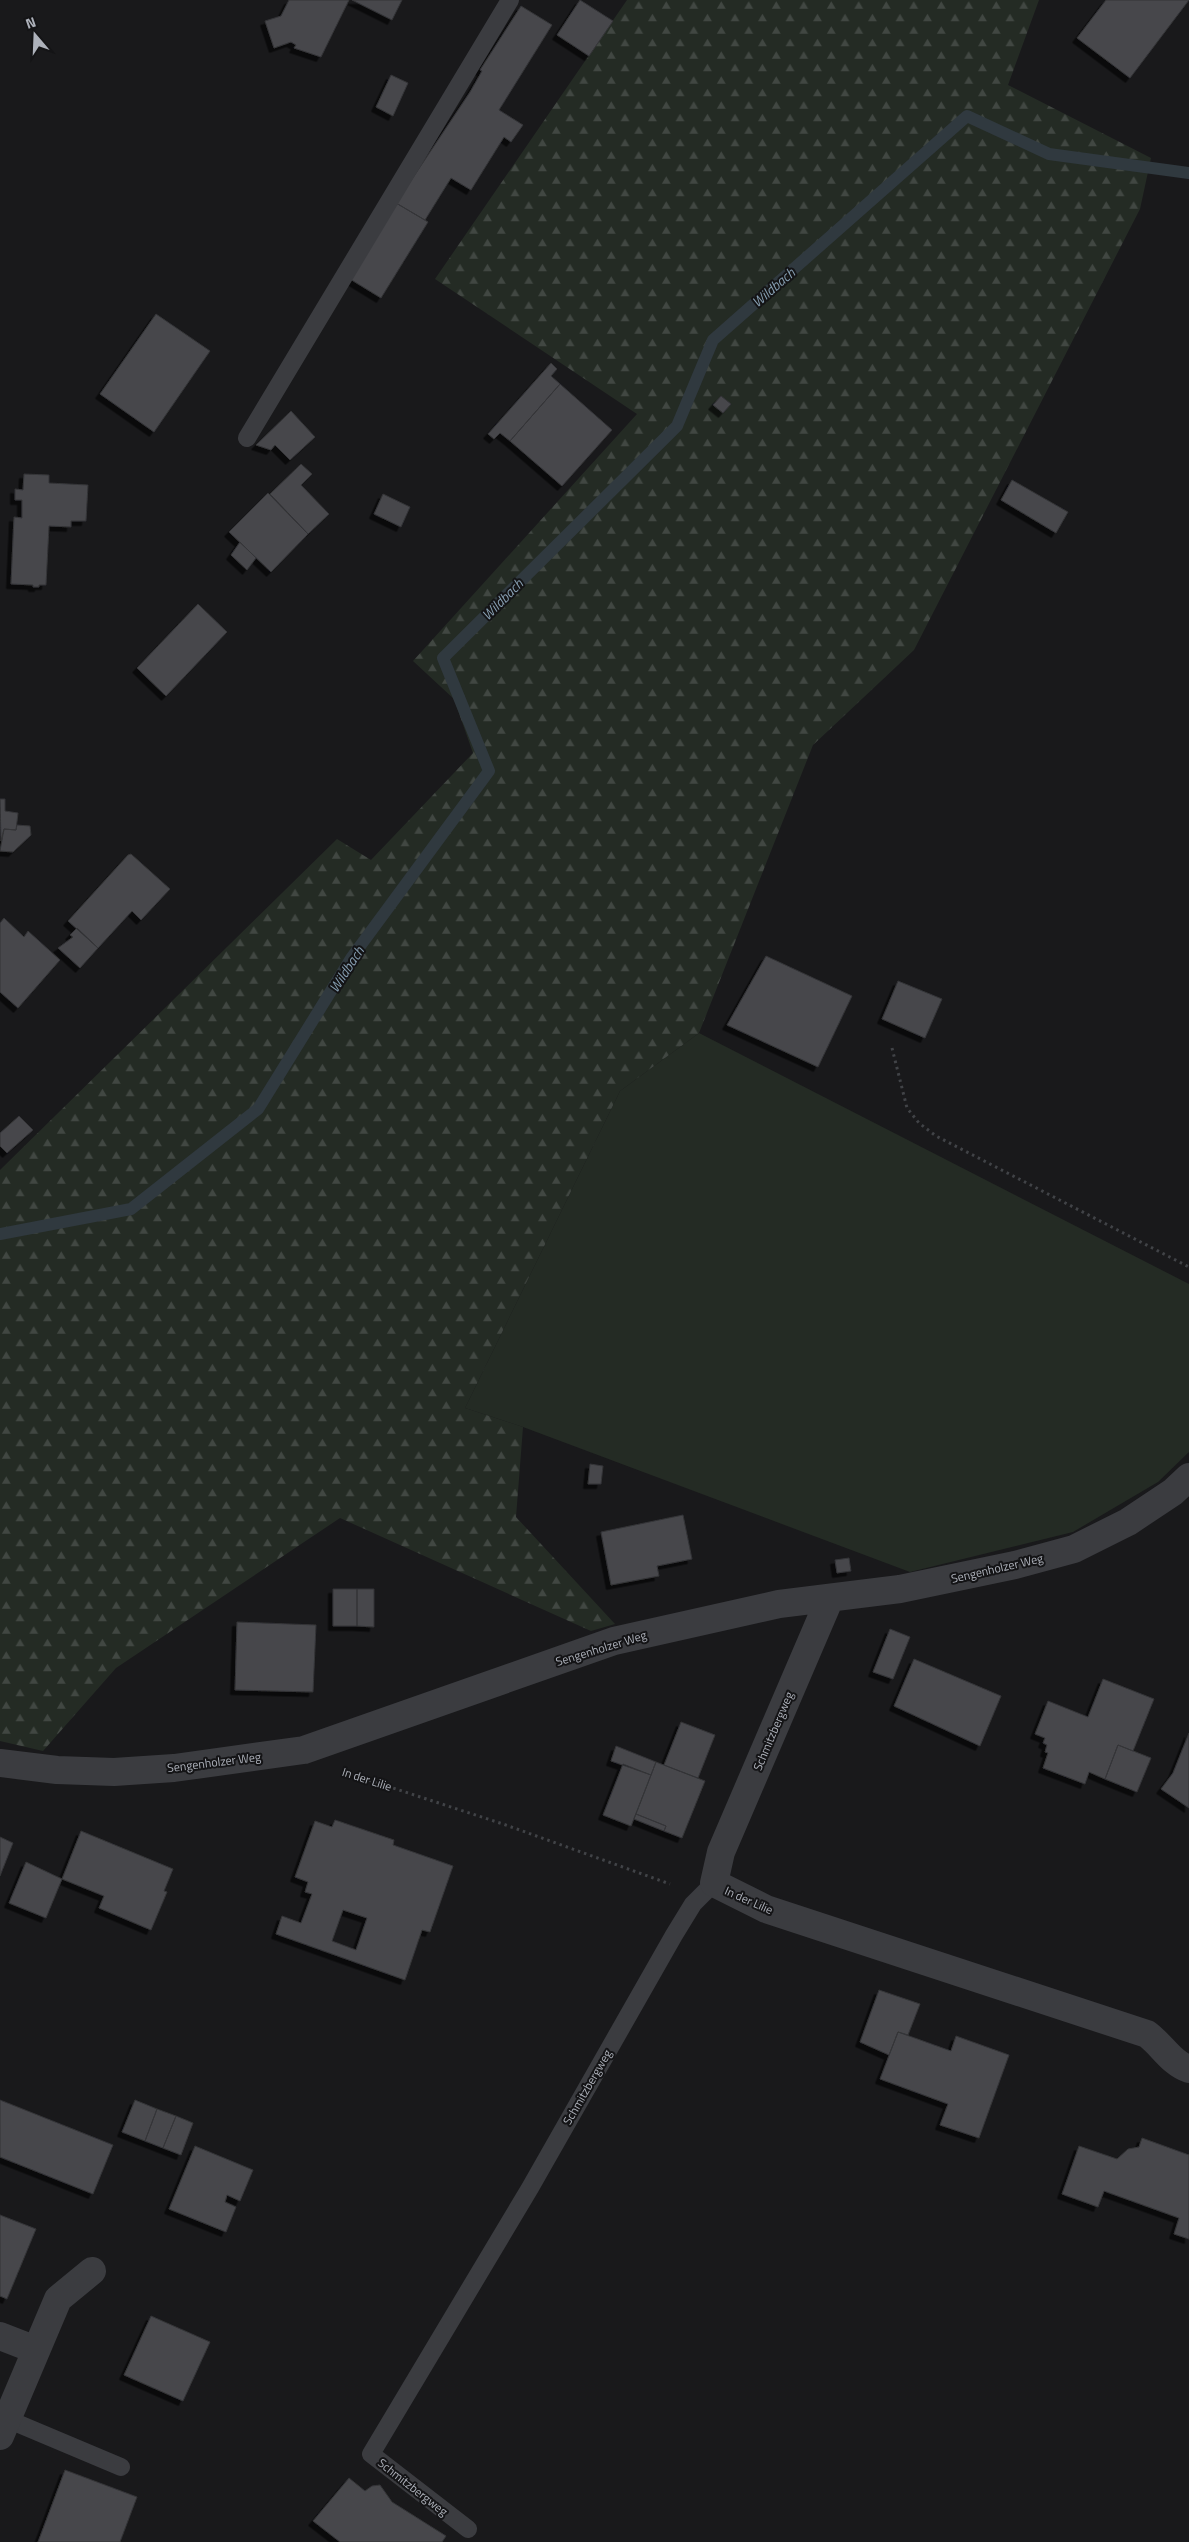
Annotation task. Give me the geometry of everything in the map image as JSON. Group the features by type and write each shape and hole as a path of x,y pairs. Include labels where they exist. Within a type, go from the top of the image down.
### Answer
{"street":[{"name":"Sengenholzer Weg","path":"0,1763 56,1770 114,1772 174,1768 304,1750 614,1642 779,1604 900,1589 1016,1565 1074,1549 1128,1522 1173,1492 1189,1477"},
{"name":"Schmitzbergweg","path":"714,1883 721,1852 830,1598"},
{"name":"In der Lilie","path":"714,1883 766,1909 1147,2034 1162,2045 1171,2058 1189,2069"},
{"path":"3,2427 58,2299 92,2271"},
{"path":"0,2336 36,2350"}],"lane":[{"path":"247,438 510,0"},
{"name":"Schmitzbergweg","path":"468,2529 371,2454 530,2188 678,1927 693,1904 714,1883"},
{"path":"3,2427 121,2467"}],"path":[{"path":"892,1048 907,1108 919,1123 936,1136 1189,1266"},
{"name":"In der Lilie","path":"304,1750 335,1769 503,1824 686,1889 714,1883"}],"green space":[{"path":"627,0 1039,0 1008,85 1151,158 1140,209 914,650 813,745 699,1033 620,1091 465,1408 523,1427 516,1517 615,1624 591,1631 340,1518 116,1668 43,1751 0,1741 0,1170 337,839 371,860 473,753 454,699 413,661 637,414 435,279"},
{"path":"699,1033 1189,1284 1189,1452 1158,1482 1073,1532 910,1572 523,1427 465,1408 620,1091"}],"building":[{"path":"289,0 349,0 321,57 294,48 296,45 291,42 274,48 265,21 281,16"},
{"path":"352,0 402,0 392,20"},
{"path":"580,0 613,21 589,56 557,35"},
{"path":"1106,0 1189,0 1130,78 1077,38"},
{"path":"521,6 552,25 499,110 523,125 511,142 504,137 471,190 451,178 425,220 396,203 470,92 482,71 480,70"},
{"path":"391,75 408,83 393,116 376,107"},
{"path":"396,203 428,222 381,298 350,279"},
{"path":"156,314 210,351 154,432 100,394"},
{"path":"551,363 557,369 551,376 560,384 510,441 500,433 494,439 488,434"},
{"path":"560,384 612,430 562,486 510,441"},
{"path":"721,396 731,404 723,413 713,405"},
{"path":"291,411 315,437 290,460 275,445 271,450 256,445"},
{"path":"301,464 312,474 301,485 329,514 308,534 270,494"},
{"path":"24,474 49,475 49,483 88,485 86,521 71,521 71,527 49,526 46,585 39,585 39,587 11,584 14,517 22,518 22,500 15,500 15,489 23,490"},
{"path":"1012,480 1068,512 1056,533 1001,500"},
{"path":"268,493 308,534 271,572 229,532"},
{"path":"383,494 410,507 401,527 374,514"},
{"path":"240,542 256,558 247,570 231,555"},
{"path":"198,604 227,632 166,696 137,668"},
{"path":"0,799 5,799 5,811 18,813 16,830 4,829 1,841"},
{"path":"17,825 30,826 31,835 13,852 0,851 4,829 16,830"},
{"path":"131,854 170,889 141,920 132,911 98,948 68,921 128,855"},
{"path":"4,918 24,937 28,931 60,960 18,1008 0,992 0,923"},
{"path":"77,928 98,948 80,968 58,948 73,937 70,935"},
{"path":"766,956 852,996 818,1067 727,1025"},
{"path":"898,981 942,999 925,1038 882,1019"},
{"path":"19,1116 33,1130 7,1153 0,1146 0,1133"},
{"path":"590,1464 603,1466 601,1484 588,1484"},
{"path":"683,1515 692,1559 657,1566 659,1576 611,1585 601,1532"},
{"path":"849,1558 851,1571 837,1573 835,1560"},
{"path":"333,1589 357,1589 357,1626 333,1626"},
{"path":"357,1589 374,1589 374,1627 357,1626"},
{"path":"237,1622 316,1625 313,1692 235,1690"},
{"path":"890,1629 910,1637 893,1679 873,1672"},
{"path":"914,1659 1001,1696 980,1746 894,1706"},
{"path":"1103,1679 1154,1699 1133,1751 1118,1745 1105,1779 1089,1772 1085,1784 1043,1768 1048,1753 1045,1752 1047,1745 1043,1743 1045,1738 1035,1734 1048,1701 1088,1717"},
{"path":"681,1722 715,1735 698,1778 664,1765"},
{"path":"1189,1733 1189,1808 1161,1789 1173,1773"},
{"path":"1118,1745 1151,1758 1137,1792 1105,1779"},
{"path":"616,1746 656,1762 651,1775 611,1761"},
{"path":"656,1762 705,1781 682,1838 664,1831 666,1826 636,1814"},
{"path":"623,1764 651,1775 631,1826 603,1815"},
{"path":"636,1814 666,1826 664,1831 634,1819"},
{"path":"335,1820 394,1840 393,1845 453,1866 430,1932 422,1930 405,1980 276,1934 282,1916 301,1923 312,1894 305,1892 308,1882 295,1877 315,1821 332,1827","holes":["343,1910 367,1918 356,1950 332,1941"]},
{"path":"81,1831 173,1869 164,1891 167,1892 151,1930 99,1908 104,1896 62,1879"},
{"path":"0,1837 13,1843 0,1876"},
{"path":"26,1862 62,1879 46,1918 9,1903"},
{"path":"879,1990 920,2004 908,2035 898,2032 889,2055 860,2042"},
{"path":"898,2032 951,2051 956,2036 1009,2055 979,2138 940,2125 948,2104 880,2079"},
{"path":"0,2100 113,2145 93,2194 0,2157"},
{"path":"135,2100 157,2109 145,2141 122,2132"},
{"path":"157,2109 176,2116 163,2148 145,2141"},
{"path":"176,2116 193,2123 181,2155 163,2148"},
{"path":"1142,2138 1189,2155 1189,2239 1174,2234 1179,2218 1104,2191 1098,2207 1062,2194 1079,2146 1117,2159 1128,2149 1139,2147"},
{"path":"195,2146 253,2170 240,2201 227,2195 225,2202 236,2207 226,2232 169,2209"},
{"path":"0,2215 36,2229 7,2299 0,2296"},
{"path":"151,2316 210,2342 183,2401 124,2375"},
{"path":"65,2470 137,2497 120,2542 38,2542"},
{"path":"349,2478 365,2491 372,2486 380,2485 392,2502 446,2536 442,2542 340,2542 313,2521"}],"waterway":[{"name":"Wildbach","path":"0,1234 131,1209 258,1109 352,957 489,771 443,658 677,426 713,340 967,116 1049,154 1189,173"}]}
